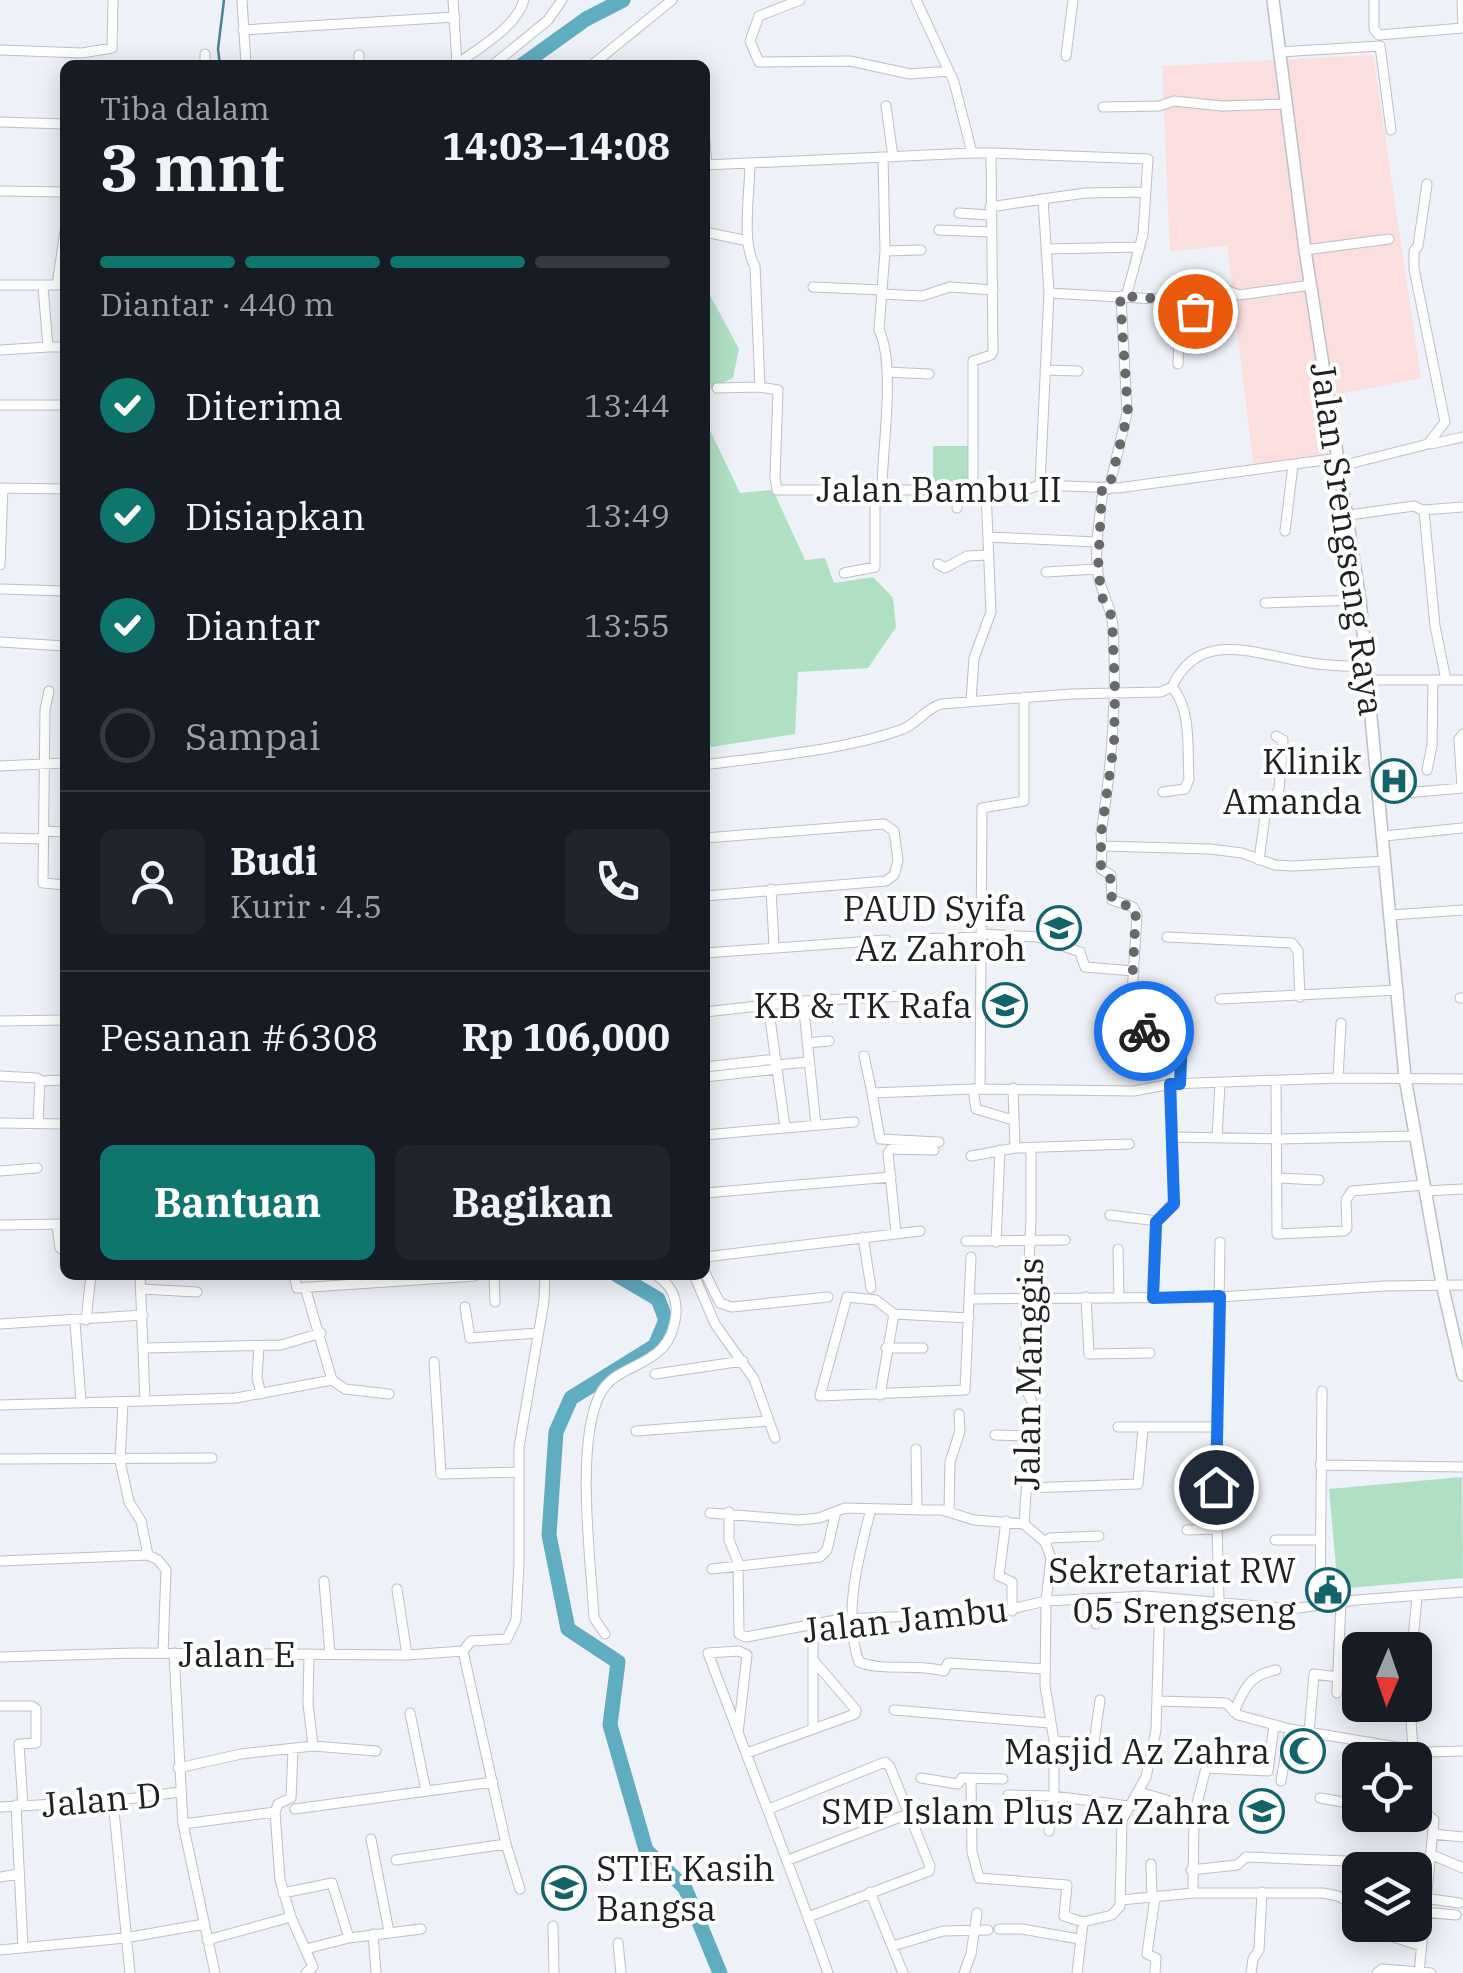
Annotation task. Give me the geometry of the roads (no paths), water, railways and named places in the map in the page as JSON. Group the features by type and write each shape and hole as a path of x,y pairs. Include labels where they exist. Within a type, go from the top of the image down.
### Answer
{"main road":[{"name":"Jalan Srengseng Raya","path":"1273,0 1306,250 1360,600 1405,1078 1442,1284 1463,1374"}],"street":[{"path":"0,50 82,53 114,46 114,0"},
{"path":"242,0 246,60"},
{"path":"454,0 457,60"},
{"path":"463,60 501,31 521,10 524,0"},
{"path":"499,60 548,20 562,0"},
{"path":"598,60 672,0"},
{"path":"800,0 759,16 750,41 757,60 766,64 850,61 910,74 948,71"},
{"path":"916,0 960,100 972,153"},
{"path":"1066,56 1072,0"},
{"path":"1374,0 1374,29 1379,34 1463,28 1462,0"},
{"path":"243,30 454,17"},
{"path":"1279,52 1380,46 1392,130"},
{"path":"82,53 82,60"},
{"path":"1103,107 1159,106 1182,101 1222,106 1286,104"},
{"path":"844,573 876,567 887,372 885,340 880,330 888,157 886,106"},
{"path":"0,122 60,124"},
{"path":"710,165 972,153 1148,159 1140,247 1124,296 1128,413 1106,489 1098,570 1103,600 1112,617 1115,692 1114,744 1101,834 1101,868 1110,875 1112,900 1136,909 1131,1030 1181,1036 1171,1137 1174,1204 1156,1222 1153,1298"},
{"path":"991,154 991,370"},
{"path":"717,388 760,387 756,266 748,241 750,163"},
{"path":"1427,184 1414,269 1445,418 1428,444"},
{"path":"0,191 60,192"},
{"path":"960,213 1085,194 1144,192"},
{"path":"1040,485 1049,292 1043,199"},
{"path":"939,230 990,232"},
{"path":"710,233 748,241"},
{"path":"1306,250 1388,239"},
{"path":"1047,250 1140,247"},
{"path":"885,251 922,250"},
{"path":"1049,292 1192,301 1206,292 1223,289 1239,295 1311,284"},
{"path":"0,285 60,286"},
{"path":"43,287 48,347"},
{"path":"814,287 922,296 950,288 993,290"},
{"path":"1178,364 1180,315 1194,313 1192,301"},
{"path":"0,350 60,347"},
{"path":"973,488 972,361 991,355"},
{"path":"1045,370 1078,370"},
{"path":"887,372 929,374"},
{"name":"Jalan Bambu II","path":"760,387 779,393 777,490 1025,490 1040,485 1106,489 1293,464 1340,462 1463,438"},
{"path":"0,405 60,405"},
{"path":"1285,531 1293,464"},
{"path":"0,565 2,488 60,489"},
{"path":"958,489 958,508"},
{"path":"971,701 974,658 991,612 986,490"},
{"path":"1349,515 1414,506 1423,510 1463,507"},
{"path":"1423,510 1446,680"},
{"path":"988,537 1098,542"},
{"path":"938,564 945,568 967,556 988,555"},
{"path":"1046,572 1098,570"},
{"path":"0,589 60,591"},
{"path":"1265,603 1360,600"},
{"path":"0,642 60,646"},
{"path":"710,764 807,750 896,731 913,724 934,706 1024,697 1161,692 1172,687 1187,662 1196,656 1230,648 1369,674 1463,680"},
{"path":"1427,770 1432,745 1433,680"},
{"path":"1163,792 1185,789 1189,778 1184,709 1172,687"},
{"path":"49,691 45,710 43,884 60,885"},
{"path":"1014,1120 976,1109 983,807 1024,802 1024,697"},
{"path":"1381,796 1462,788 1459,739 1463,734"},
{"path":"1258,860 1266,808 1280,786 1284,740 1276,736"},
{"path":"0,766 60,764"},
{"path":"710,838 884,824 894,831 898,861 889,880 710,896"},
{"path":"1384,836 1462,828"},
{"path":"0,838 60,833"},
{"path":"1102,846 1210,849 1293,866 1386,861"},
{"path":"771,890 774,946"},
{"path":"1391,915 1463,910"},
{"path":"1166,937 1292,943 1298,951 1300,997"},
{"path":"913,939 1044,938 1080,952 1085,967 1134,970"},
{"path":"710,953 886,940"},
{"path":"1220,998 1300,997 1350,991 1398,994"},
{"path":"710,1011 803,1001 907,996"},
{"path":"803,1001 816,1125"},
{"path":"768,1004 786,1127"},
{"path":"0,1021 60,1020"},
{"path":"1338,1078 1340,1023"},
{"path":"808,1043 830,1041"},
{"path":"864,1056 880,1140 936,1146 891,1149 888,1153 896,1233"},
{"path":"710,1067 809,1062"},
{"path":"710,1076 743,1068"},
{"path":"0,1076 37,1078 38,1124"},
{"path":"872,1093 1013,1088 1134,1091 1175,1084 1463,1078"},
{"path":"40,1082 60,1080"},
{"path":"1276,1082 1278,1235 1346,1230 1346,1200 1352,1191 1463,1189"},
{"path":"1217,1138 1220,1084"},
{"path":"1013,1088 1014,1148"},
{"path":"0,1122 60,1124"},
{"path":"710,1135 854,1122"},
{"path":"1171,1137 1279,1140 1415,1136"},
{"path":"970,1156 1014,1148 1128,1144"},
{"name":"Jalan Manggis","path":"1030,1148 1024,1377 1032,1401 1024,1524 1045,1542 1050,1558 1045,1669 1054,1741 1054,1796 1049,1832"},
{"path":"996,1242 1000,1150"},
{"path":"0,1171 37,1168"},
{"path":"710,1193 890,1177"},
{"path":"1278,1178 1320,1180"},
{"path":"1110,1214 1156,1222"},
{"path":"0,1225 60,1224"},
{"path":"710,1255 920,1231"},
{"path":"863,1237 871,1288"},
{"path":"966,1241 1066,1240"},
{"path":"1218,1602 1220,1242"},
{"path":"1118,1249 1119,1298"},
{"path":"969,1318 894,1314 876,1300 850,1296 845,1299 820,1394 823,1397 962,1392 971,1299 970,1256"},
{"path":"81,1401 80,1321 90,1280"},
{"path":"140,1280 145,1400"},
{"path":"294,1280 294,1286 305,1287 380,1280"},
{"path":"494,1280 495,1302"},
{"path":"434,1362 441,1474 519,1472 521,1430 544,1280"},
{"path":"605,1634 594,1618 586,1493 590,1441 603,1388 658,1353 669,1340 677,1303 662,1280"},
{"path":"696,1280 715,1324 754,1379 775,1438"},
{"path":"708,1280 720,1303 732,1307 828,1297"},
{"path":"971,1299 1153,1298 1463,1285"},
{"path":"305,1287 332,1380 345,1389 389,1394"},
{"path":"141,1289 197,1292"},
{"path":"1086,1297 1089,1354 1150,1353"},
{"path":"464,1307 470,1338 538,1333"},
{"path":"880,1395 894,1314"},
{"path":"0,1324 143,1315"},
{"path":"144,1348 281,1345 321,1333"},
{"path":"259,1346 257,1378 261,1394"},
{"path":"886,1348 923,1348"},
{"path":"656,1374 743,1362"},
{"path":"0,1405 207,1400 332,1380"},
{"path":"1320,1605 1322,1391"},
{"path":"1012,1394 1028,1393"},
{"path":"123,1402 120,1458 129,1502 142,1521 148,1555"},
{"path":"949,1512 950,1462 960,1431 959,1414"},
{"path":"636,1431 769,1421"},
{"path":"1118,1427 1218,1427"},
{"path":"1026,1488 1138,1484 1144,1428"},
{"path":"995,1436 1031,1436"},
{"path":"916,1449 916,1510"},
{"path":"0,1459 212,1458"},
{"path":"1320,1465 1463,1467"},
{"name":"Jalan E","path":"0,1657 169,1653 407,1656 504,1640 512,1632 520,1563 519,1472"},
{"path":"1195,1486 1216,1487"},
{"path":"710,1512 799,1520 851,1507 949,1512 968,1519 1024,1524"},
{"path":"871,1509 852,1618 856,1653 863,1664 922,1665 944,1671 948,1663 1045,1669"},
{"path":"712,1569 824,1555 836,1511"},
{"path":"729,1512 729,1540 738,1567"},
{"path":"1006,1521 998,1575 1012,1582 1012,1611"},
{"path":"1187,1530 1216,1530"},
{"path":"1045,1542 1050,1538 1100,1536"},
{"path":"1275,1540 1320,1540"},
{"path":"0,1561 148,1555 166,1570 179,1792 216,1973"},
{"name":"Jalan Jambu","path":"738,1567 738,1625 742,1636 767,1635 852,1618 1012,1611 1046,1601 1160,1597 1290,1609 1463,1592"},
{"path":"324,1581 330,1654"},
{"path":"397,1589 407,1656"},
{"path":"971,1779 972,1852 979,1878 1069,1886 1064,1916 1083,1922 1116,1912 1121,1900 1121,1827 1151,1756 1158,1701 1160,1597"},
{"path":"1414,1632 1417,1597"},
{"path":"1096,1624 1097,1599"},
{"path":"1337,1694 1342,1602"},
{"path":"813,1637 814,1728"},
{"path":"466,1647 506,1844 520,1889"},
{"path":"738,1733 746,1655 738,1651 708,1653 738,1733 769,1809 828,1973"},
{"path":"310,1654 308,1704 313,1746"},
{"path":"747,1752 856,1712 814,1661"},
{"path":"1234,1712 1246,1684 1261,1673 1276,1670"},
{"path":"1309,1733 1314,1674 1338,1677"},
{"path":"1054,1741 1094,1743 1100,1700"},
{"path":"1158,1701 1226,1704 1234,1712 1274,1725 1364,1742"},
{"name":"Jalan D","path":"0,1706 36,1708 36,1742 18,1744 19,1806"},
{"path":"894,1710 1050,1722"},
{"path":"410,1713 426,1791"},
{"path":"1193,1892 1195,1806 1206,1768 1268,1771 1274,1725"},
{"path":"1281,1781 1290,1729"},
{"path":"178,1768 255,1752 313,1746 376,1750"},
{"path":"293,1749 291,1800 278,1804 275,1812 283,1894 313,1967 306,1973"},
{"path":"1432,1752 1461,1751"},
{"path":"769,1809 885,1762 930,1869 808,1917"},
{"path":"921,1778 958,1784 962,1778 1003,1779"},
{"path":"294,1809 493,1782"},
{"name":"Jalan D","path":"0,1806 179,1792"},
{"path":"1139,1792 1180,1804"},
{"path":"1008,1795 1054,1796 1128,1806"},
{"path":"1320,1798 1342,1802"},
{"path":"113,1800 130,1973"},
{"path":"19,1806 23,1948"},
{"path":"183,1824 275,1812"},
{"path":"788,1860 908,1814"},
{"path":"1430,1852 1432,1816"},
{"path":"1433,1834 1463,1837"},
{"path":"370,1839 390,1932"},
{"path":"396,1860 506,1844"},
{"path":"1432,1855 1463,1868"},
{"path":"1192,1870 1238,1865 1246,1858 1342,1861"},
{"path":"1151,1864 1154,1897 1146,1954 1156,1958 1155,1973"},
{"path":"0,1877 19,1874"},
{"path":"283,1894 332,1883 349,1938"},
{"path":"870,1892 904,1973"},
{"path":"1121,1900 1193,1892 1332,1894 1342,1899"},
{"path":"1251,1973 1258,1952 1262,1892"},
{"path":"1432,1899 1460,1903"},
{"path":"964,1973 978,1913"},
{"path":"1432,1913 1456,1915"},
{"path":"207,1940 290,1917"},
{"path":"1077,1973 1083,1922"},
{"path":"0,1950 125,1938 204,1924"},
{"path":"552,1926 554,1973"},
{"path":"306,1949 349,1938 421,1929"},
{"path":"892,1946 943,1931 1022,1929 1079,1938"},
{"path":"373,1934 376,1973"},
{"path":"1408,1942 1421,1946"},
{"path":"1419,1973 1421,1942"},
{"path":"618,1943 620,1973"},
{"path":"1377,1973 1382,1969 1431,1973"}],"waterway":[{"path":"219,60 224,0"},
{"path":"529,60 586,19 623,0"},
{"path":"626,1280 658,1299 666,1320 655,1346 571,1398 556,1432 549,1535 568,1629 618,1662 610,1725 646,1850 685,1888 720,1973"}],"place":[{"name":"Klinik Amanda","path":"1394,781"},
{"name":"PAUD Syifa Az Zahroh","path":"1059,928"},
{"name":"KB & TK Rafa","path":"1005,1005"},
{"name":"Sekretariat RW 05 Srengseng","path":"1328,1590"},
{"name":"Masjid Az Zahra","path":"1303,1751"},
{"name":"SMP Islam Plus Az Zahra","path":"1262,1811"},
{"name":"STIE Kasih Bangsa","path":"564,1888"}]}
